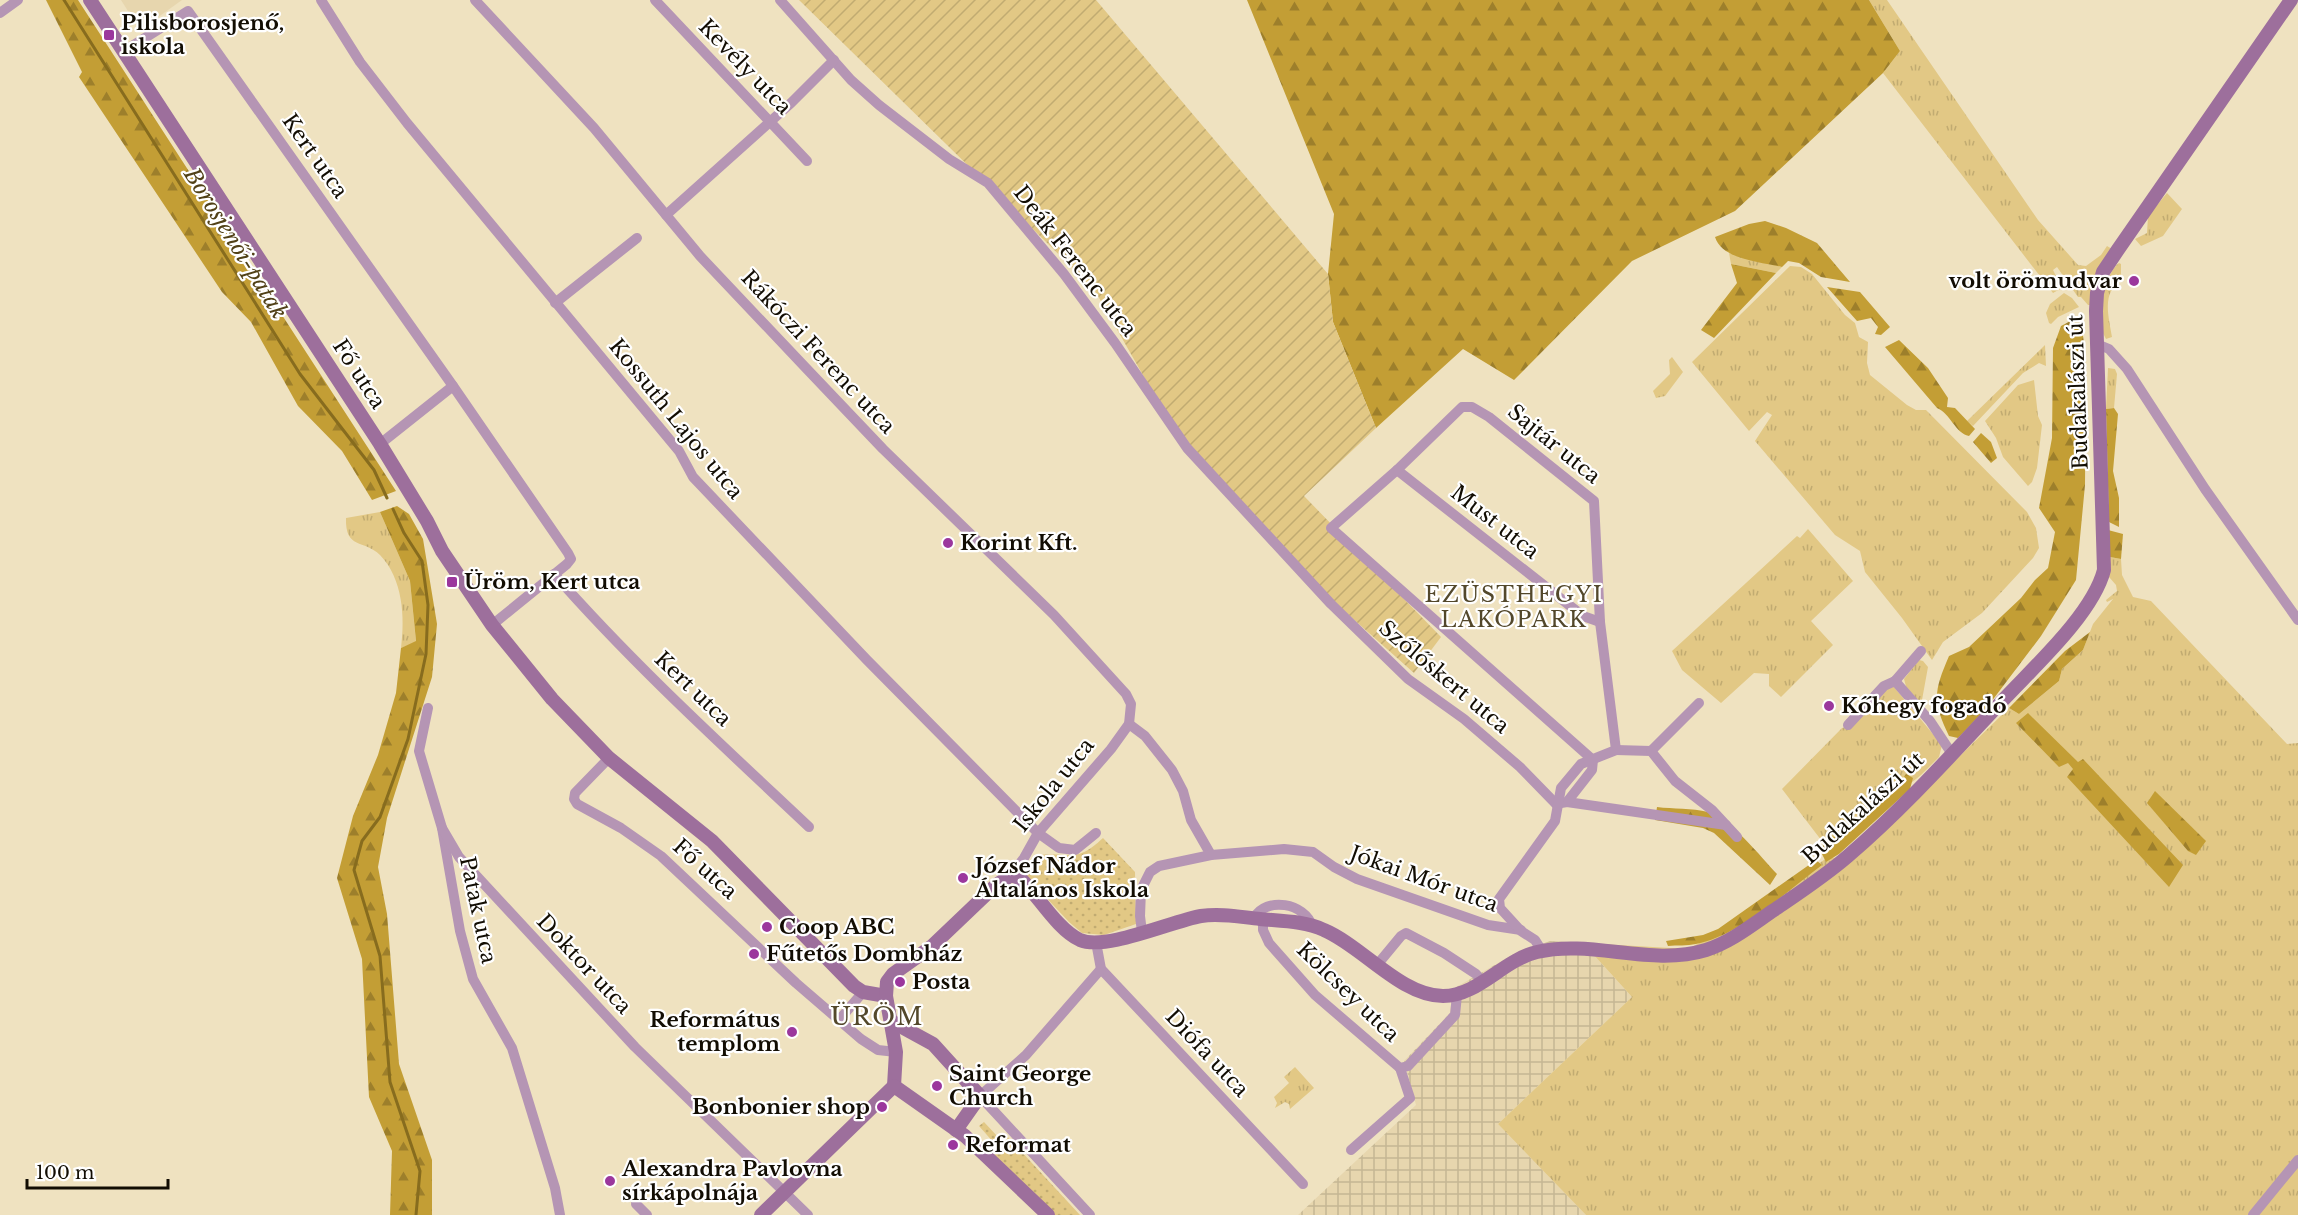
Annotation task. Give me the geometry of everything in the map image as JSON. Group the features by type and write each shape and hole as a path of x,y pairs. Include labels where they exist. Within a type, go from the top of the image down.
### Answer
{"main road":[{"name":"Fő utca","path":"90,0 380,444 427,520 442,551 492,625 552,699 609,758 712,841 848,980 863,992"},
{"name":"Budakalászi út","path":"1457,995 1527,954 1542,951 1586,950 1660,955 1689,954 1719,945 1746,929 1847,857 1913,795 2088,606 2101,582 2104,570 2097,344 2097,293 2103,272 2168,174 2291,0"},
{"path":"1011,874 1022,879 1070,934 1080,939 1106,942 1215,914 1312,926 1338,938 1406,984 1428,994 1457,995"},
{"name":"Iskola utca","path":"886,996 887,982 893,974 931,946 994,886 1011,874"},
{"path":"761,1215 894,1086 896,1052 886,996 863,992"},
{"path":"891,1021 933,1044 980,1096 956,1130"},
{"path":"896,1052 919,1037"},
{"path":"894,1086 956,1130 1048,1215"}],"street":[{"path":"0,13 18,0"},
{"name":"Kossuth Lajos utca","path":"321,0 360,62 407,123 679,451 693,477 867,660 1038,832 1059,848 1075,850 1096,833"},
{"name":"Rákóczi Ferenc utca","path":"475,0 594,128 700,256 883,449 1054,615 1114,679 1131,704 1129,724"},
{"name":"Kevély utca","path":"655,0 807,161"},
{"name":"Deák Ferenc utca","path":"780,0 851,80 915,135 988,183 1071,283 1186,448 1307,578"},
{"name":"Kert utca","path":"124,51 188,11 568,553 571,559 492,625"},
{"path":"666,215 771,121 834,60"},
{"path":"555,303 637,238"},
{"path":"2097,344 2109,350 2127,369 2205,489 2298,620"},
{"path":"380,444 453,386"},
{"name":"Sajtár utca","path":"1397,470 1462,407 1472,407 1490,417 1594,501 1600,622"},
{"path":"1397,470 1331,528 1593,760"},
{"name":"Must utca","path":"1397,470 1583,616 1600,622"},
{"name":"Kert utca","path":"554,574 682,708 809,827"},
{"name":"Szőlőskert utca","path":"1307,578 1408,679 1464,719 1562,803"},
{"path":"1600,622 1616,750"},
{"path":"1848,725 1884,686 1895,681 1921,651"},
{"path":"1895,681 1930,721 1952,754"},
{"path":"1593,760 1616,750 1651,751 1699,703"},
{"name":"Patak utca","path":"428,708 419,751 442,828 460,931 473,979 512,1048 555,1188 560,1215"},
{"path":"1129,724 1145,736 1172,770 1183,791 1191,820 1211,855"},
{"name":"Iskola utca","path":"1011,874 1024,858 1038,832 1111,749 1129,724"},
{"path":"1651,751 1676,781 1712,810 1737,837"},
{"name":"Fő utca","path":"609,758 575,793 574,799 577,804 621,828 662,856 796,982 861,1039 878,1050 896,1052"},
{"path":"1542,951 1535,940 1521,930 1500,908 1500,899 1555,821 1562,803 1592,770 1593,760"},
{"path":"1562,803 1726,825"},
{"name":"Doktor utca","path":"442,828 459,857 634,1047 808,1215"},
{"name":"Jókai Mór utca","path":"1142,932 1141,890 1150,872 1165,863 1211,855 1284,849 1313,852 1334,867 1357,879 1488,925 1521,930"},
{"name":"Kölcsey utca","path":"1258,919 1269,943 1316,995 1400,1068 1408,1066 1455,1015 1457,995"},
{"path":"1377,965 1406,933 1444,953 1476,974 1482,981"},
{"path":"1090,1215 980,1096 1026,1055 1101,969 1096,942"},
{"name":"Diófa utca","path":"1101,969 1303,1184"},
{"path":"840,1019 863,992"},
{"path":"1351,1150 1410,1098 1400,1068"},
{"path":"2253,1215 2298,1160"},
{"path":"636,1204 646,1215"}],"shaded area":[{"path":"121,0 182,0 140,30"},
{"path":"1550,941 1583,943 1632,997 1498,1124 1586,1215 1298,1215 1416,1105 1404,1061 1450,1013 1453,989 1512,955"}],"green space":[{"path":"46,0 78,0 396,491 372,500 342,451 298,406 251,322 222,292 79,77 82,72"},
{"path":"799,0 1096,0 1328,274 1333,322 1376,428 1304,496 1441,637 1414,673 1307,578 1169,421 1094,289"},
{"path":"1247,0 1869,0 1900,51 1883,73 1735,211 1632,261 1514,380 1463,349 1376,428 1333,322 1328,274 1334,214"},
{"path":"1869,0 1887,0 2038,220 2078,265 2086,266 2101,255 2107,246 2112,249 2090,305 2078,297 2057,267 2053,270 2062,288 2053,293 1883,73 1900,51"},
{"path":"2167,193 2182,209 2163,236 2141,246 2135,239 2147,233 2148,216"},
{"path":"1765,221 1817,243 1850,282 1821,277 1799,263 1788,261 1782,267 1744,259 1726,251 1715,237 1749,224"},
{"path":"1729,253 1782,267 1776,273 1731,264"},
{"path":"2119,263 2121,264 2121,281 2111,292 2108,306 2112,337 2106,339 2100,326 2102,302 2110,275"},
{"path":"1731,264 1776,273 1714,338 1701,330 1737,283"},
{"path":"1790,266 1801,267 1812,274 1845,315 1855,323 1859,337 1868,342 1867,363 1870,375 1907,405 1916,410 1926,410 2027,512 2036,528 2039,548 2033,558 1982,613 1943,642 1932,660 1865,572 1860,551 1835,535 1755,441 1772,415 1767,412 1749,431 1692,362"},
{"path":"1827,287 1860,292 1890,327 1881,335 1875,334 1878,327 1871,318 1857,321"},
{"path":"2064,293 2072,298 2079,307 2058,317 2051,324 2046,313 2050,304"},
{"path":"2080,316 2086,356 2085,485 2076,580 2041,636 1985,710 1958,738 1949,736 1940,714 1937,696 1940,678 1949,656 1969,647 2021,598 2048,568 2055,532 2039,508 2052,438 2053,348 2061,326"},
{"path":"1899,340 1928,368 1948,398 1947,407 1955,408 1975,429 1969,436 1960,431 1946,414 1937,408 1885,347"},
{"path":"2045,345 2046,366 2039,363 2023,373 1973,426 1967,421"},
{"path":"1672,357 1683,372 1665,396 1656,398 1653,391 1670,374 1669,360"},
{"path":"2108,368 2115,369 2117,374 2114,408 2106,409"},
{"path":"2034,380 2038,416 2042,425 2037,468 2028,486 2003,457 1996,438 1985,421 2018,385"},
{"path":"2114,408 2118,414 2113,471 2119,498 2119,527 2109,522 2106,409"},
{"path":"1981,433 1991,442 1997,458 1991,463 1973,442"},
{"path":"397,506 409,514 423,539 437,624 432,677 387,818 378,867 387,914 399,1064 432,1160 432,1215 390,1215 392,1151 369,1097 362,959 337,878 353,816 378,755 396,693 401,648 416,641 410,581 380,512"},
{"path":"380,512 410,581 416,642 401,648 403,624 401,599 394,575 374,550 352,540 347,528 346,518"},
{"path":"1808,529 1853,581 1811,621 1833,645 1781,697 1769,686 1769,674 1754,673 1721,703 1682,670 1672,651 1797,536 1800,538"},
{"path":"2108,530 2123,534 2121,559 2110,557"},
{"path":"2110,557 2121,559 2122,575 2133,597 2151,601 2287,744 2298,743 2298,1215 1586,1215 1498,1124 1632,997 1583,943 1688,949 1738,922 1828,857 1853,860 2009,708 2019,714 2059,681 2062,669 2083,650 2093,624 2113,599 2107,602 2106,600 2117,591 2116,585 2109,577"},
{"path":"2090,632 2083,650 2062,669 2059,681 2019,714 2009,708 2065,651"},
{"path":"1919,660 1928,667 1922,700 1923,709 1907,690 1904,679"},
{"path":"1889,686 1894,687 1942,745 1939,757 1921,775 1828,849 1782,789 1842,728 1851,726"},
{"path":"2028,713 2078,762 2083,759 2183,865 2169,887 2067,777 2073,769 2068,763 2059,767 2016,723"},
{"path":"1906,774 1913,778 1910,789 1839,854 1826,862 1820,850 1830,836 1840,838 1896,787"},
{"path":"2155,791 2206,841 2196,855 2188,851 2147,803"},
{"path":"1657,807 1696,810 1716,815 1744,838 1777,874 1770,885 1714,833 1703,828 1655,820"},
{"path":"1103,838 1135,872 1136,924 1104,935 1082,933 1024,874 1022,867 1038,855 1078,854"},
{"path":"1816,860 1822,865 1762,911 1729,932 1693,945 1668,946 1666,941 1703,935 1718,929"},
{"path":"1295,1067 1314,1088 1290,1109 1289,1104 1285,1102 1275,1108 1277,1103 1274,1097 1289,1083 1284,1077"},
{"path":"984,1122 998,1137 1006,1135 1080,1215 1054,1215 987,1151 994,1143 979,1126"}],"waterway":[{"name":"Borosjenői-patak","path":"64,0 300,374 374,470 387,498"},
{"name":"Borosjenői-patak","path":"393,509 404,533 422,561 428,605 426,654 408,739 380,817 362,841 354,870 380,956 390,1082 420,1171 416,1215"}],"place":[{"name":"Pilisborosjenő, iskola","path":"109,35"},
{"name":"volt örömudvar","path":"2134,281"},
{"name":"Korint Kft.","path":"948,543"},
{"name":"Üröm, Kert utca","path":"452,582"},
{"name":"Kőhegy fogadó","path":"1829,706"},
{"name":"József Nádor Általános Iskola","path":"963,878"},
{"name":"Coop ABC","path":"767,927"},
{"name":"Fűtetős Dombház","path":"754,954"},
{"name":"Posta","path":"900,982"},
{"name":"Református templom","path":"792,1032"},
{"name":"Saint George Church","path":"937,1086"},
{"name":"Bonbonier shop","path":"882,1107"},
{"name":"Reformat","path":"953,1145"},
{"name":"Alexandra Pavlovna sírkápolnája","path":"610,1181"}],"district":[{"name":"EZÜSTHEGYI LAKÓPARK","path":"1514,606"},
{"name":"ÜRÖM","path":"877,1017"}]}
